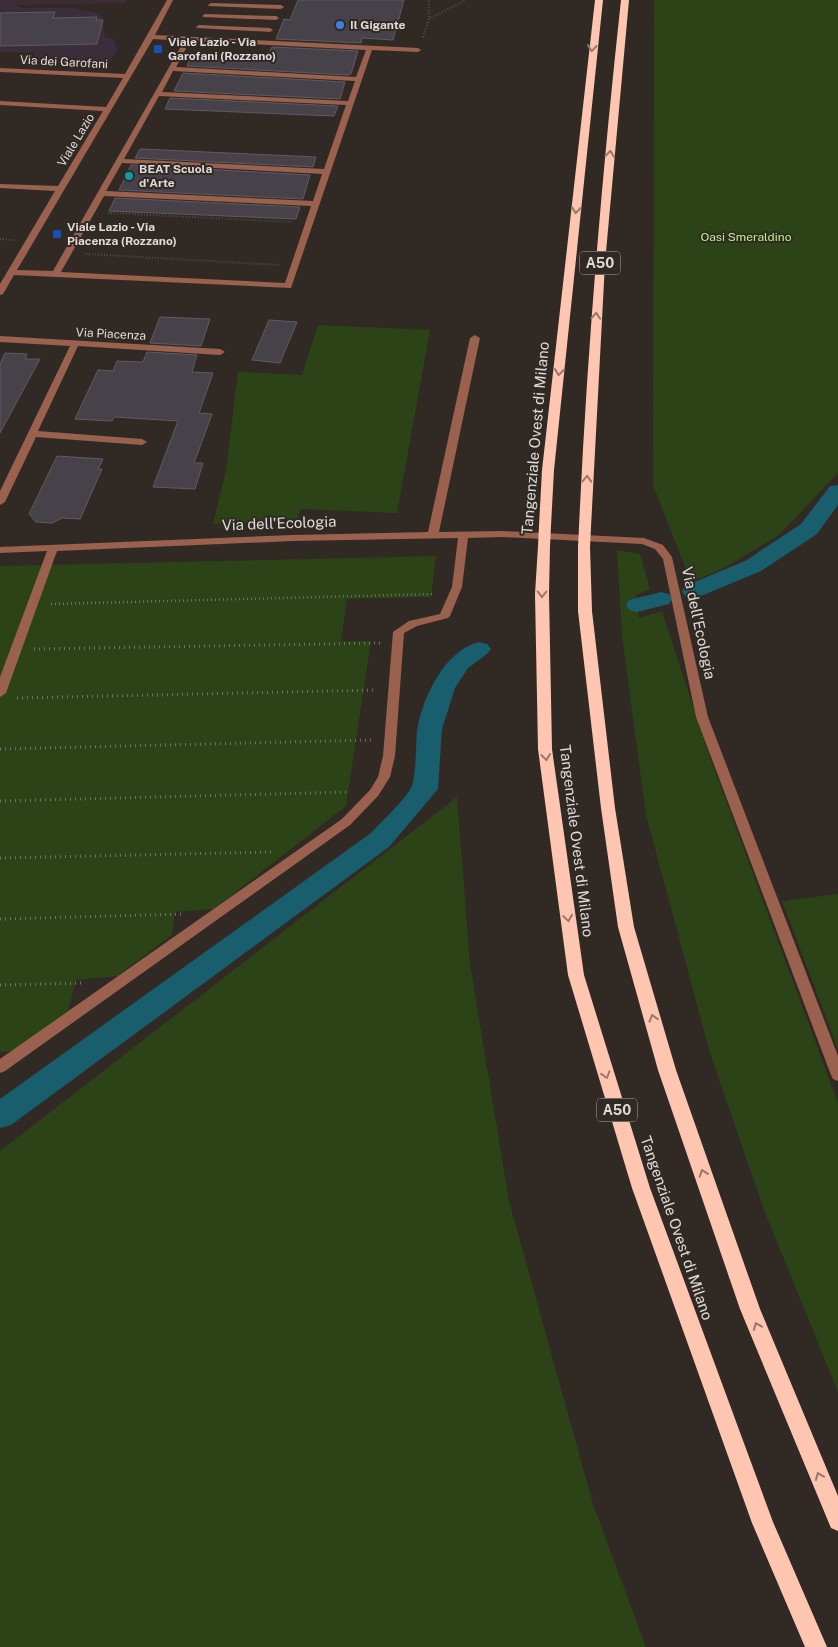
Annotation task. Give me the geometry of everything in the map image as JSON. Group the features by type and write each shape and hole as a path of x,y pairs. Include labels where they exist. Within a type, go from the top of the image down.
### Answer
{"highway":[{"name":"Tangenziale Ovest di Milano","path":"599,0 548,470 542,594 545,749 576,975 641,1188 763,1523 816,1647"},
{"name":"A50","path":"625,0 601,242 589,415 584,547 585,611 608,808 626,927 668,1070 750,1309 838,1521"}],"street":[{"name":"Viale Lazio","path":"0,292 151,37 170,0"},
{"path":"264,42 284,0"},
{"path":"56,273 170,69 199,27 212,2 281,7"},
{"path":"205,16 276,18"},
{"path":"199,27 270,30"},
{"path":"151,37 418,50"},
{"path":"12,272 288,286 370,47"},
{"path":"170,69 359,79"},
{"name":"Via dei Garofani","path":"0,70 128,76"},
{"path":"156,94 350,103"},
{"path":"0,103 108,109"},
{"path":"119,161 327,172"},
{"path":"0,186 60,189"},
{"path":"101,193 316,204"},
{"path":"433,535 475,338"},
{"name":"Via Piacenza","path":"0,339 220,352"},
{"path":"0,502 76,344"},
{"path":"34,434 142,442"},
{"path":"0,1067 346,822 376,791 384,777 389,756 399,632 412,623 444,616 452,603 460,579 463,534"},
{"name":"Via dell'Ecologia","path":"0,550 463,534 502,534 644,541 659,548 668,559 702,717 838,1075"},
{"path":"5,695 16,649 53,548"}],"path":[{"path":"418,50 429,19 429,0"},
{"path":"429,19 466,0"},
{"path":"90,212 310,223"},
{"path":"67,253 295,266"},
{"path":"33,605 455,594"},
{"path":"16,649 398,642"},
{"path":"5,695 394,690"},
{"path":"0,749 390,739"},
{"path":"0,801 376,791"},
{"path":"0,858 305,851"},
{"path":"0,919 217,913"},
{"path":"0,985 119,983"}],"shaded area":[{"path":"0,0 4,0 3,5 14,4 21,8 73,8 97,13 102,16 105,37 115,40 115,47 119,47 109,63 102,64 44,62 34,59 35,52 0,52"},
{"path":"4,0 127,0 126,3 3,5"}],"green space":[{"name":"Oasi Smeraldino","path":"654,0 838,0 838,473 779,535 722,569 691,582 653,485"},
{"path":"318,325 430,330 397,513 300,509 297,521 213,524 226,470 238,372 302,375"},
{"path":"617,550 640,554 650,589 636,595 639,618 662,611 709,755 838,1103 838,1392 764,1210 710,1053 646,815 622,636"},
{"path":"436,556 431,597 347,599 341,641 371,641 346,806 214,909 175,912 172,935 117,976 76,980 68,1011 14,1051 0,1052 0,566"},
{"path":"457,797 470,964 509,1201 593,1504 646,1647 0,1647 0,1151"},
{"path":"838,894 838,1049 782,901"}],"building":[{"name":"Il Gigante","path":"298,0 404,0 393,40 362,38 361,43 276,39 284,19 290,20"},
{"path":"55,12 53,18 97,17 96,20 103,20 97,44 0,46 0,13"},
{"path":"272,47 358,51 351,74 348,75 187,66 191,57 266,60"},
{"path":"183,73 345,82 340,99 174,91"},
{"path":"170,98 338,106 334,116 165,109"},
{"path":"140,149 316,157 313,167 135,158"},
{"path":"131,165 310,175 303,199 119,190"},
{"path":"115,198 300,207 296,219 109,211"},
{"path":"160,317 210,319 201,346 150,343"},
{"path":"269,320 297,322 280,363 252,360"},
{"path":"147,352 197,355 192,372 213,373 199,413 212,414 194,463 203,463 195,489 153,487 178,421 114,417 112,421 75,419 98,370 113,371 117,361 143,362"},
{"path":"5,353 27,354 25,359 40,359 0,433 0,364"},
{"path":"57,456 103,459 98,469 102,469 80,519 62,518 52,523 36,522 29,514"}],"waterway":[{"path":"693,591 753,566 809,529 838,491"},
{"path":"637,605 661,599"},
{"path":"0,1116 380,840 425,789 430,729 443,688 459,663 479,649"}],"place":[{"name":"Il Gigante","path":"340,25"},
{"name":"Viale Lazio - Via Garofani (Rozzano)","path":"158,49"},
{"name":"BEAT Scuola d'Arte","path":"129,176"},
{"name":"Viale Lazio - Via Piacenza (Rozzano)","path":"57,234"}]}
